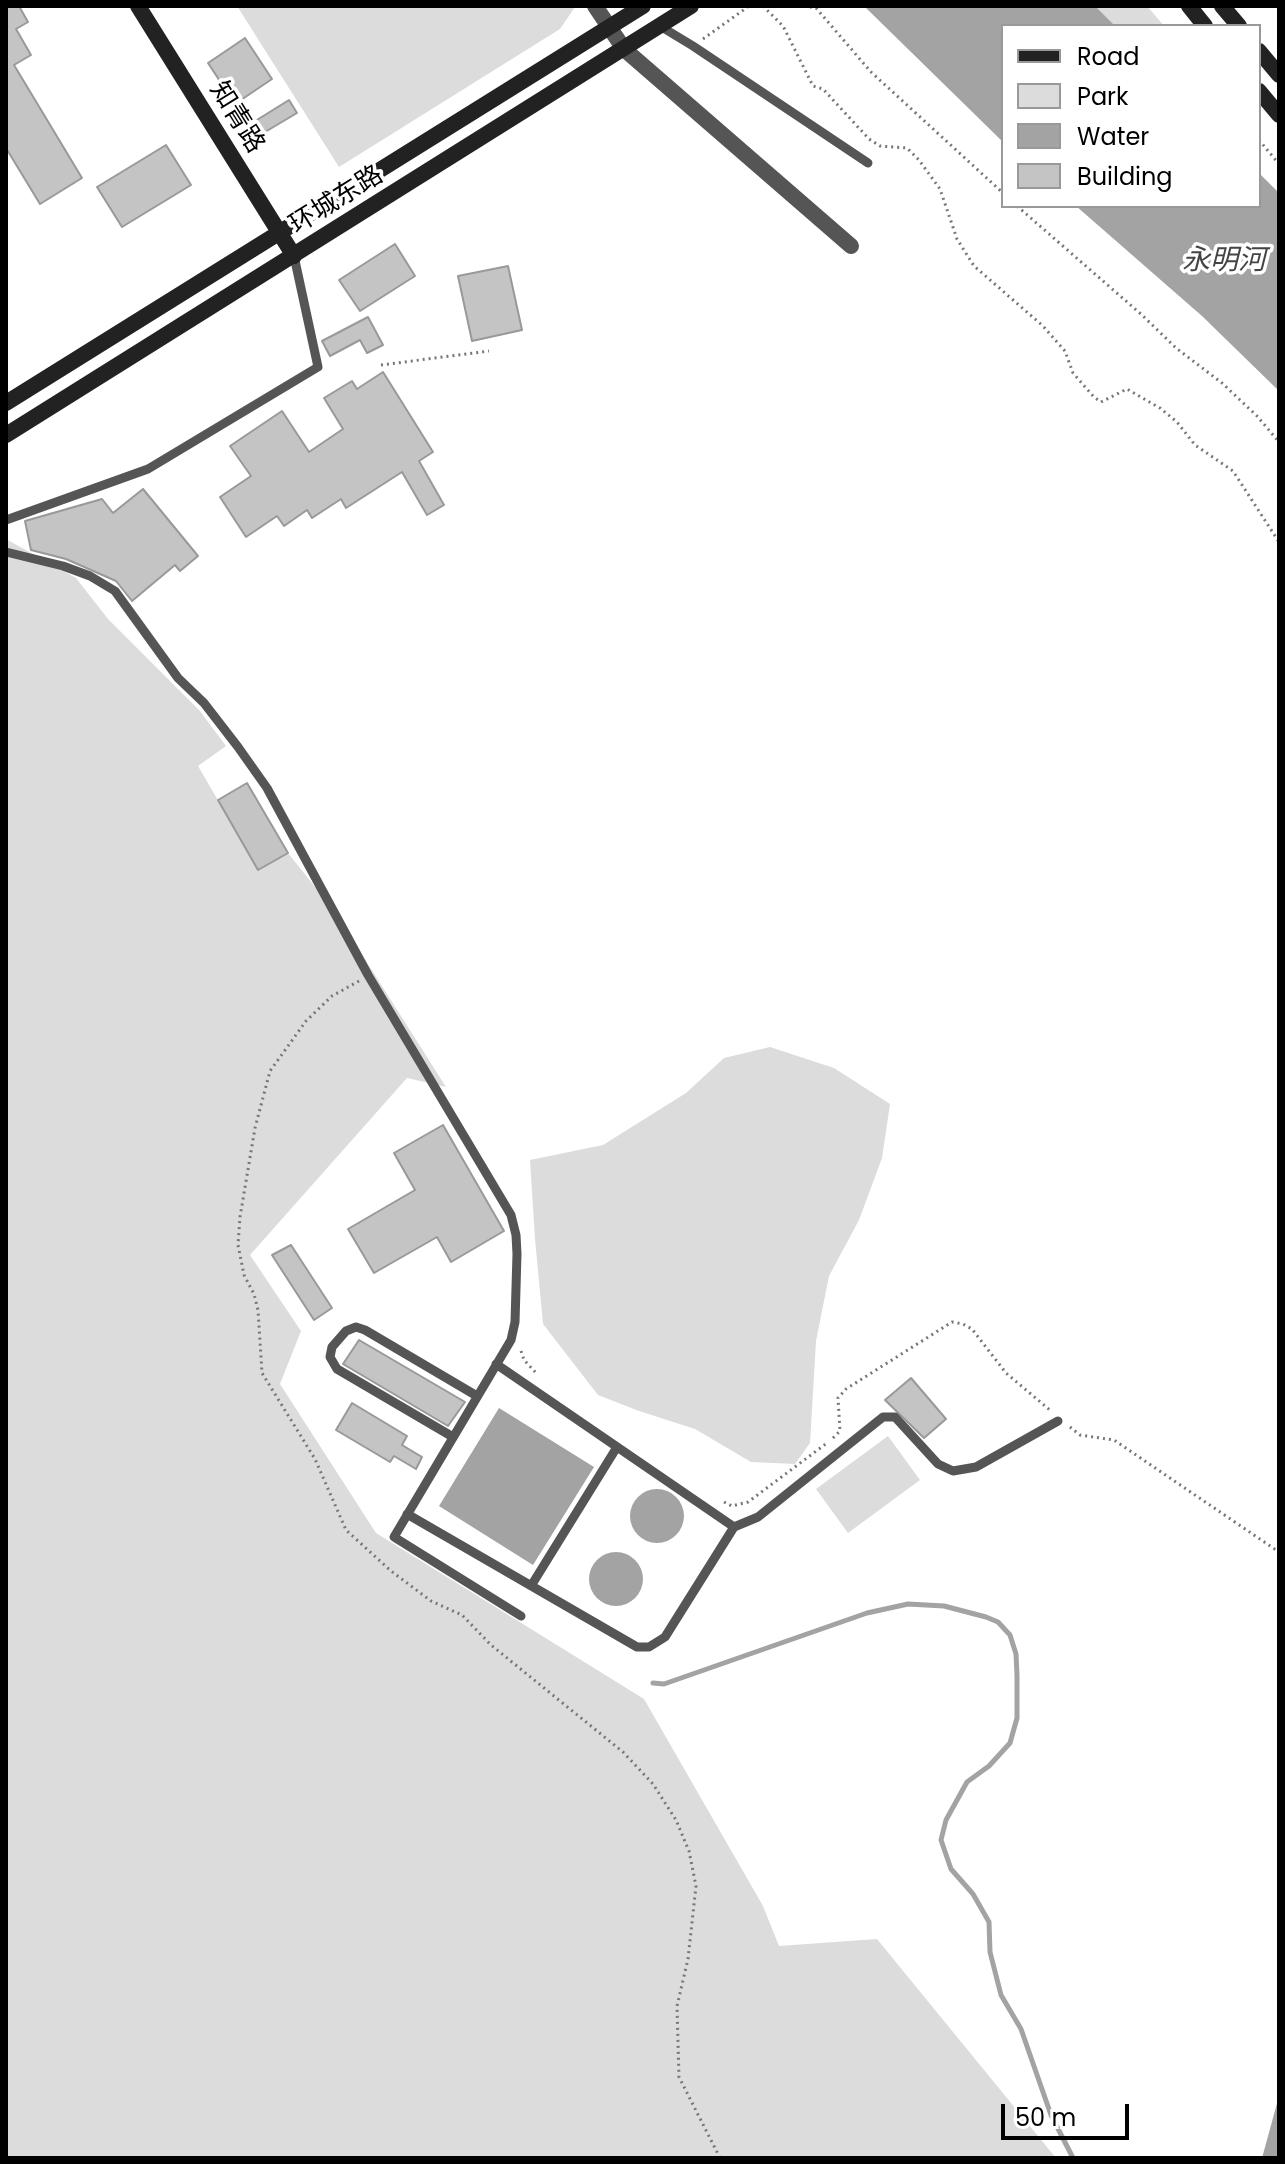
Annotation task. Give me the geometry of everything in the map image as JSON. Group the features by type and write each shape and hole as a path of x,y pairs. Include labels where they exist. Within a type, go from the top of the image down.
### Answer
{"main road":[{"name":"知青路","path":"138,6 294,256"},
{"name":"环城东路","path":"6,403 643,6"},
{"name":"环城东路","path":"6,435 691,6"},
{"path":"1189,6 1203,24"},
{"path":"1222,6 1237,24"},
{"path":"1261,53 1279,75"},
{"path":"1261,93 1279,115"}],"street":[{"path":"595,6 624,49 851,246"}],"lane":[{"path":"660,26 868,163"},
{"path":"6,520 148,469 318,367 294,256"},
{"path":"6,552 63,566 90,576 115,591 178,678 204,703 267,788 368,975 511,1215 517,1254 511,1340 394,1537 521,1616"},
{"path":"453,1437 337,1369 330,1357 332,1347 346,1331 356,1327 365,1330 477,1396"},
{"path":"496,1364 734,1527"},
{"path":"407,1514 637,1647 649,1647 665,1637 734,1527 758,1517 883,1417 895,1417 938,1464 953,1471 976,1467 1060,1420"},
{"path":"531,1586 617,1447"}],"path":[{"path":"693,46 749,6"},
{"path":"763,6 783,26 813,86 823,89 869,139 880,146 907,148 919,160 940,189 957,239 974,266 1043,326 1065,351 1073,373 1094,397 1101,402 1127,389 1160,408 1177,422 1195,445 1233,471 1279,542"},
{"path":"804,6 816,8 871,72 1001,191"},
{"path":"1261,142 1279,164"},
{"path":"1019,208 1176,348 1222,383 1279,442"},
{"path":"381,365 489,351"},
{"path":"722,1501 732,1506 748,1502 834,1437 840,1431 841,1422 838,1398 846,1389 952,1322 972,1329 1006,1373 1080,1435 1114,1440 1279,1552"},
{"path":"513,1328 524,1360 540,1378"}],"green space":[{"path":"237,6 575,7 560,29 339,167"},
{"path":"1092,6 1147,6 1162,24 1110,24"},
{"path":"6,539 76,578 108,619 200,711 226,746 198,766 258,869 288,853 335,912 446,1087 407,1078 250,1255 301,1331 280,1384 376,1533 644,1699 763,1906 779,1946 877,1939 1056,2158 6,2158"},
{"path":"770,1047 834,1068 890,1104 882,1158 859,1220 829,1276 816,1341 810,1443 795,1464 751,1462 695,1429 598,1395 543,1324 530,1160 603,1145 686,1093 724,1058"},
{"path":"888,1436 920,1480 848,1533 816,1489"}],"water":[{"path":"864,6 1095,6 1113,24 1001,24 1001,140"},
{"name":"永明河","path":"1261,175 1279,193 1279,391 1202,316 1078,208 1261,208"},
{"path":"499,1408 594,1467 533,1565 439,1506"},
{"path":"657,1489 676,1497 684,1516 676,1535 657,1543 638,1535 630,1516 638,1497"},
{"path":"616,1552 635,1560 643,1579 635,1598 616,1606 597,1598 589,1579 597,1560"},
{"path":"1279,2096 1279,2158 1262,2158"}],"building":[{"path":"6,6 19,6 28,22 16,29 31,55 14,65 82,178 40,204 6,148"},
{"path":"245,38 272,79 235,104 208,63"},
{"path":"289,100 297,113 260,135 252,123"},
{"path":"166,145 191,185 122,227 97,187"},
{"path":"395,244 415,276 360,311 339,280"},
{"path":"508,266 522,330 472,341 458,276"},
{"path":"368,317 383,345 367,353 360,340 330,356 322,341"},
{"path":"383,372 433,452 419,461 444,505 427,515 402,472 346,508 341,499 312,518 307,510 284,526 277,516 246,537 220,497 251,476 230,446 282,411 309,452 343,429 324,398 352,381 357,389"},
{"path":"143,489 198,556 180,571 175,565 132,601 116,581 66,559 31,550 25,521 102,499 113,513"},
{"path":"247,783 288,853 258,870 218,800"},
{"path":"443,1125 504,1231 451,1262 437,1237 374,1273 348,1229 415,1190 394,1153"},
{"path":"291,1245 332,1308 314,1320 272,1255"},
{"path":"359,1340 465,1402 448,1426 343,1364"},
{"path":"911,1378 946,1419 924,1438 885,1400"},
{"path":"352,1403 407,1436 402,1445 422,1457 416,1469 394,1456 390,1462 336,1430"}],"waterway":[{"path":"653,1683 664,1684 867,1613 908,1604 944,1606 986,1617 998,1622 1010,1635 1016,1654 1017,1675 1017,1718 1010,1743 989,1766 967,1782 946,1820 941,1840 951,1869 973,1894 989,1922 990,1952 1001,1995 1021,2029 1051,2115 1073,2158"}]}
